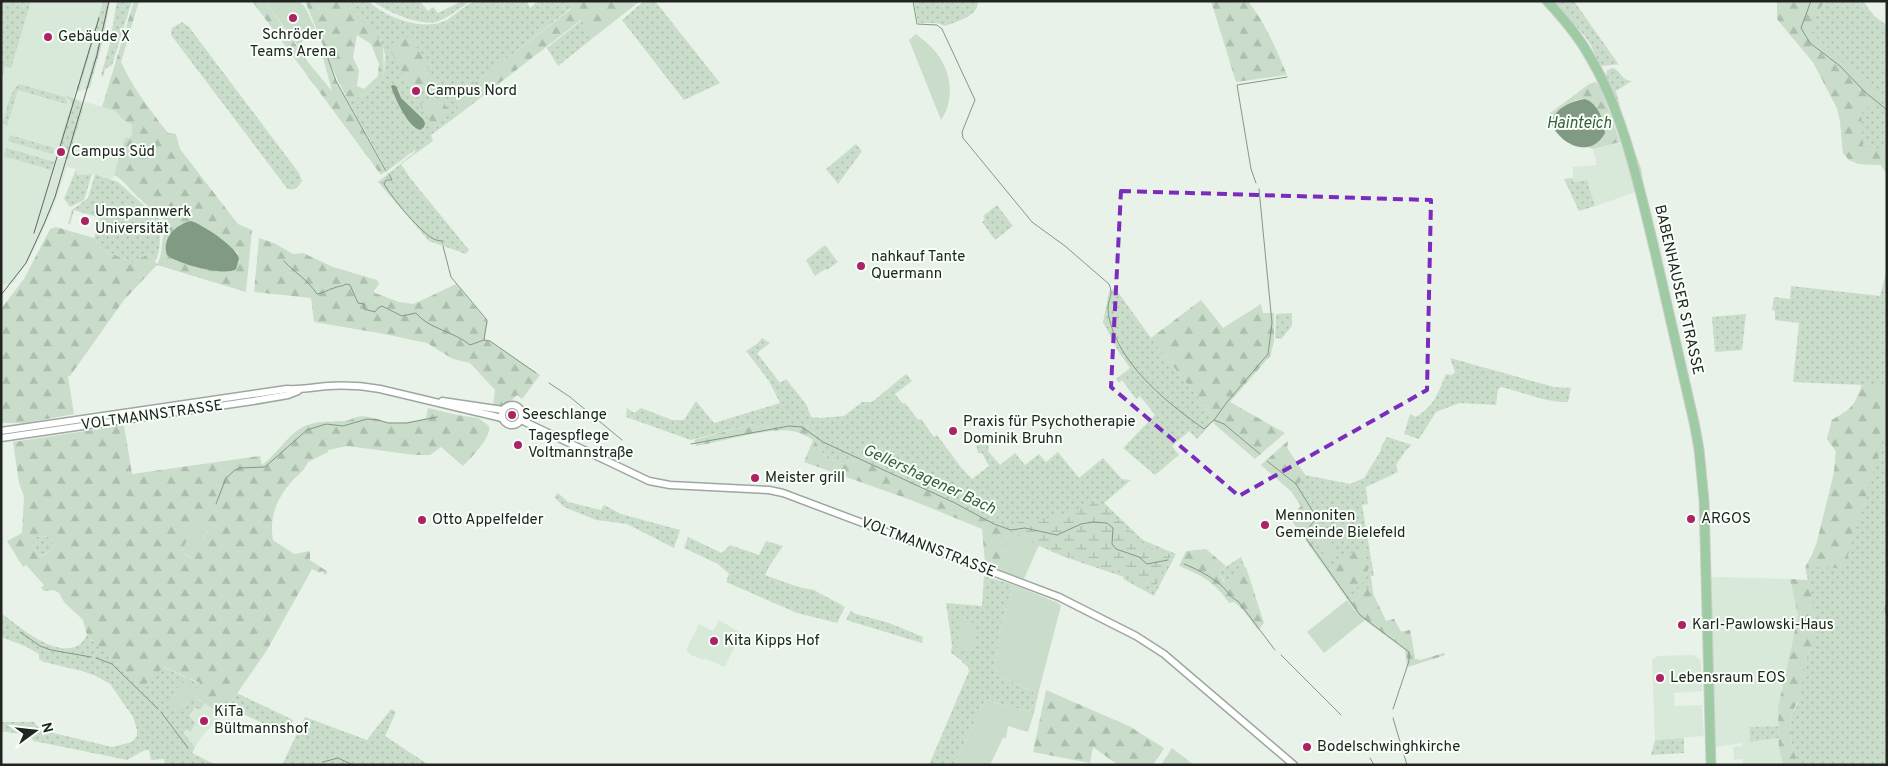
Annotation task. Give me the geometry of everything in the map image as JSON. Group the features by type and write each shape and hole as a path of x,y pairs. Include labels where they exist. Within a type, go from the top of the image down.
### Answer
{"main road":[{"name":"BABENHAUSER STRASSE","path":"1547,1 1572,29 1587,51 1604,83 1640,188 1697,438 1704,500 1704,572 1711,765"}],"street":[{"name":"VOLTMANNSTRASSE","path":"1,438 253,401 326,386 360,386 433,400 503,410"},
{"name":"VOLTMANNSTRASSE","path":"1,430 288,389 301,390"},
{"name":"VOLTMANNSTRASSE","path":"433,400 453,407 502,418"},
{"path":"508,406 516,406 522,413 521,420 516,425 511,426 505,423 502,418 503,410 508,406"},
{"name":"VOLTMANNSTRASSE","path":"521,420 645,479 670,485 769,490 783,493 1064,599 1136,636 1157,649 1294,765"}],"highlighted area":[{"path":"1121,191 1431,200 1427,390 1239,496 1111,387"}],"shaded area":[{"name":"Campus Süd","path":"1,1 103,1 73,98 115,111 123,120 132,125 132,135 129,138 125,138 113,179 95,174 77,175 76,169 67,167 53,208 30,257 13,283 5,285 1,284"},
{"path":"95,35 100,37 85,90 79,91"},
{"path":"1620,142 1631,171 1636,192 1595,206 1587,180 1573,182 1573,167 1597,165 1593,149"},
{"path":"1710,578 1790,579 1798,616 1778,708 1778,726 1749,728 1750,742 1779,738 1783,765 1743,765 1743,759 1734,760 1733,747 1742,746 1742,743 1716,747"},
{"name":"Kita Kipps Hof","path":"719,620 741,633 725,667 691,655 686,650 699,624 713,631"},
{"path":"1693,655 1699,658 1701,663 1702,691 1674,693 1675,706 1702,705 1704,736 1655,740 1652,660 1657,656"},
{"path":"192,695 222,715 204,734 195,747 174,719"}],"green space":[{"path":"1,1 31,1 11,68 5,66 1,80"},
{"path":"103,1 110,1 103,40 90,87 85,90 100,37 95,35 79,91 76,90"},
{"path":"117,1 132,1 112,65 105,69 103,77 101,75 109,47"},
{"path":"134,1 139,1 121,62 131,81 149,107 168,133 176,134 180,149 238,224 252,230 246,292 157,265 124,300 70,376 68,376 74,414 25,423 1,423 1,309 24,279 50,229 56,227 94,238 100,248 132,263 148,254 157,264 161,254 164,234 170,225 114,175 125,138 129,138 132,135 132,125 123,120 115,111 102,107","holes":["191,222 203,226 238,253 239,261 234,270 199,268 185,263 177,258 166,243 173,232 183,225"]},
{"path":"252,1 265,1 308,62 332,91 323,58 325,50 305,1 342,1 376,35 383,47 384,78 366,94 348,101 328,59 336,81 386,171 381,175","holes":["357,35 371,44 379,64 378,76 364,89 357,86 359,71 353,57"]},
{"name":"Schröder Teams Arena","path":"265,1 299,1 305,7 315,28 298,46"},
{"name":"Campus Nord","path":"342,1 368,1 395,18 417,24 438,23 447,20 476,1 527,1 530,8 538,1 566,1 571,8 454,100 461,113 431,135 433,141 401,164 469,250 466,254 429,241 378,182 415,152 415,150 387,171 348,101 366,94 384,78 385,55 383,47","holes":["389,45 437,84 409,86"]},
{"path":"373,1 420,1 428,11 433,7 438,13 462,1 470,1 445,18 429,23 403,17"},
{"path":"566,1 640,1 593,38 581,20 461,113 453,100 571,9"},
{"path":"644,1 655,1 720,83 684,100 622,20"},
{"path":"914,1 978,1 975,11 971,15 945,26 937,23 918,23"},
{"path":"1211,1 1248,1 1275,46 1287,75 1236,82"},
{"path":"1553,1 1574,1 1619,65 1599,65 1591,45 1584,35"},
{"path":"1777,1 1864,1 1868,9 1887,25 1887,174 1881,165 1859,164 1849,160 1843,153 1837,108 1813,62 1777,19"},
{"path":"1777,1 1825,1 1814,16 1812,33 1880,97 1861,114 1863,146 1881,149 1887,157 1887,174 1881,165 1859,164 1849,160 1843,153 1837,108 1813,62 1777,19"},
{"path":"582,20 593,38 558,66 547,48"},
{"path":"182,22 189,27 299,173 302,181 297,187 288,189 286,187 171,35 172,28"},
{"path":"916,34 934,50 948,75 949,103 941,120 909,40"},
{"path":"411,36 437,85 409,86 388,45"},
{"path":"1613,68 1624,78 1632,81 1616,91 1627,132 1641,168 1644,188 1617,102 1606,75 1607,70"},
{"path":"1595,82 1600,86 1620,142 1593,149 1588,147 1595,144 1605,133 1600,115 1593,103 1585,99 1579,99 1563,107 1552,119 1549,114 1589,84"},
{"path":"19,84 65,97 67,104 18,90 7,126 3,123 7,108 13,91"},
{"path":"66,96 77,100 82,104 81,108 83,109 68,159 56,155 72,103"},
{"path":"442,100 450,113 430,125 430,121 419,103"},
{"path":"10,135 54,148 52,154 8,141"},
{"path":"856,144 862,151 838,184 826,169"},
{"path":"6,148 54,162 51,170 4,156"},
{"path":"76,169 77,175 92,174 84,200 70,207 64,199"},
{"path":"95,174 118,182 164,223 158,230 160,246 155,262 148,254 132,263 100,248 94,238 100,218 74,210 70,224 68,224 72,210 88,198"},
{"path":"1573,178 1573,182 1587,180 1595,206 1579,211 1564,179"},
{"path":"997,205 1013,226 995,240 982,222 985,219 983,216"},
{"path":"259,238 274,243 293,254 303,253 333,267 377,280 379,284 374,291 375,293 399,302 414,304 456,284 488,322 484,340 490,341 540,375 522,399 517,395 506,404 493,406 495,390 470,363 453,359 427,343 314,322 311,298 254,292"},
{"path":"825,245 838,262 815,276 806,260"},
{"path":"1887,269 1887,765 1798,765 1790,737 1792,736 1790,718 1797,705 1806,659 1813,642 1808,580 1805,567 1817,542 1834,473 1836,451 1827,439 1832,420 1852,406 1862,385 1793,382 1799,323 1775,320 1775,311 1772,310 1774,297 1790,299 1791,286 1880,296"},
{"path":"1115,288 1151,338 1215,419 1197,439 1189,431 1172,446 1179,455 1155,475 1123,448 1155,415 1140,396 1136,399 1122,380 1119,383 1116,379 1130,368 1118,351 1103,322 1109,292"},
{"path":"1201,300 1223,328 1261,304 1263,313 1274,313 1274,342 1270,356 1230,402 1285,433 1255,459 1213,423 1215,419 1151,338"},
{"path":"1292,313 1292,326 1281,339 1275,338 1276,314"},
{"path":"1746,314 1742,350 1715,352 1712,317"},
{"path":"762,338 770,343 757,353 780,383 786,379 806,404 811,417 844,416 862,402 872,402 906,374 912,381 895,394 903,404 905,403 918,420 921,419 934,437 937,435 972,479 989,466 982,453 978,453 975,437 989,440 988,451 1000,465 1015,453 1025,465 1039,454 1046,462 1058,452 1079,478 1103,458 1122,479 1131,480 1104,503 1143,540 1176,554 1154,596 1123,579 1124,577 1062,556 1009,533 1011,529 994,524 969,510 860,459 840,462 827,458 819,449 812,425 753,424 691,440 626,417 627,408 634,413 641,408 672,420 684,420 696,401 714,423 780,403 769,381 746,351"},
{"path":"1450,358 1554,387 1571,388 1568,402 1543,399 1501,387 1498,389 1496,405 1460,403 1436,412 1419,439 1404,434 1410,414 1416,417 1428,408 1441,387 1446,374 1452,375 1455,372"},
{"path":"1862,385 1887,387 1887,427 1844,568 1805,567 1817,542 1834,473 1836,451 1827,439 1832,420 1852,406"},
{"path":"428,408 478,418 489,426 489,431 480,447 463,466 441,447 430,455 415,455 347,446 328,450 328,452 308,462 304,470 293,480 283,494 273,515 273,540 294,554 310,551 310,560 328,572 325,575 322,571 320,573 312,569 267,650 222,715 192,695 200,683 164,667 140,689 87,635 83,620 64,602 59,593 54,590 44,591 41,588 44,585 26,565 23,567 7,541 22,533 24,496 19,483 13,442 124,425 132,474 260,456 262,465 301,428 316,423 346,421 361,416 392,423 426,418","holes":["196,524 208,531 192,559 181,552","40,536 50,537 54,546 47,554 37,555 33,544 34,538"]},
{"path":"784,423 812,425 819,449 827,458 833,461 845,462 860,459 969,510 994,524 1011,529 1009,533 1012,534 996,569 985,563 982,529 911,500 804,462 813,440 800,433 783,430 771,431 696,446 694,440 753,424"},
{"path":"1387,437 1412,445 1406,450 1396,465 1398,472 1366,487 1368,504 1362,505 1374,576 1371,576 1373,594 1386,621 1394,619 1401,632 1410,630 1415,659 1421,660 1444,653 1445,655 1407,667 1405,650 1359,616 1290,518 1301,506 1291,491 1261,465 1288,441 1287,448 1305,475 1350,484 1364,478"},
{"path":"1288,441 1287,448 1305,475 1297,486 1315,516 1316,514 1320,515 1323,520 1319,524 1314,524 1305,535 1329,568 1361,547 1365,554 1368,568 1366,578 1348,594 1343,593 1290,518 1301,506 1291,491 1261,465"},
{"path":"558,493 568,502 601,510 604,505 621,514 680,530 674,548 627,524 596,520 564,507 554,497"},
{"path":"1094,503 1101,504 1147,547 1172,555 1160,579 1153,587 1143,585 1132,577 1073,558 1010,532 1012,526 1021,521 1055,517"},
{"path":"196,524 208,530 193,559 181,552"},
{"path":"1321,524 1339,554 1328,561 1310,531"},
{"path":"1012,534 1039,545 1024,579 996,569"},
{"path":"40,536 50,537 54,546 47,553 37,555 33,538"},
{"path":"688,537 722,553 730,545 759,555 766,541 783,546 765,575 798,587 814,590 845,607 837,623 797,613 726,582 729,574 718,564 684,548"},
{"path":"1206,549 1226,566 1218,572 1224,582 1246,567 1264,623 1258,630 1241,608 1234,602 1229,603 1213,584 1179,566 1186,551"},
{"path":"1241,557 1245,568 1225,582 1218,572"},
{"path":"984,576 1014,585 999,634 995,674 1038,694 1034,713 985,700 954,765 929,765 969,671 962,661 951,653 952,645 946,603 982,606"},
{"path":"1790,579 1808,580 1816,624 1813,642 1806,659 1800,696 1790,718 1792,736 1790,737 1798,765 1783,765 1779,748 1778,708 1798,616"},
{"path":"1014,585 1058,603 1061,606 1038,694 995,674 999,634"},
{"path":"1372,586 1373,594 1386,621 1394,619 1401,632 1410,630 1415,659 1421,660 1444,653 1445,655 1408,667 1406,649 1360,615 1349,599"},
{"path":"1347,600 1359,616 1365,620 1324,653 1307,632"},
{"path":"851,610 853,613 889,623 923,637 922,643 846,620"},
{"path":"1,613 27,633 59,648 79,645 87,635 92,641 163,667 201,684 192,695 204,704 200,710 195,707 189,716 195,723 191,732 187,729 183,732 195,747 192,753 216,765 165,765 164,759 151,760 149,750 145,750 127,760 34,741 27,735 1,731 1,722 34,722 41,730 112,747 132,742 137,736 133,717 110,684 82,671 44,662 39,659 39,654 25,646 1,637"},
{"path":"960,621 975,623 973,650 957,649"},
{"path":"182,682 195,691 179,713 165,703"},
{"path":"1046,690 1129,726 1164,748 1153,765 1118,765 1093,747 1090,763 1033,752"},
{"path":"237,693 293,720 286,734 228,707"},
{"path":"985,700 1034,713 1028,732 1008,726 1006,738 1003,738 990,765 954,765"},
{"path":"391,709 396,712 385,736 429,765 338,765 336,763 334,765 282,765 305,717 367,740"},
{"path":"1778,726 1779,738 1750,742 1749,727"},
{"path":"1684,738 1684,753 1651,755 1655,740"},
{"path":"1172,748 1194,765 1161,765"}],"water":[{"path":"391,86 396,86 401,98 423,119 424,127 420,130 411,123 402,111"},
{"name":"Hainteich","path":"1585,99 1597,108 1602,118 1605,133 1592,146 1584,147 1576,146 1562,138 1551,123 1556,113 1564,106 1574,101"},
{"path":"191,221 211,231 233,249 239,259 236,269 222,271 202,268 181,262 167,255 166,243 171,233 180,225"}],"waterway":[{"path":"913,1 917,24 937,25 942,29 975,100 962,132 963,138 1032,222 1065,246 1109,284 1111,291 1108,305 1109,318 1118,343 1127,358 1163,397 1204,429 1214,420 1224,424 1260,454"},
{"path":"1811,1 1801,28 1810,43 1840,66 1865,92 1887,110"},
{"name":"Gellershagener Bach","path":"326,53 336,81 386,171"},
{"path":"1256,183 1251,169 1237,85 1287,77"},
{"name":"Gellershagener Bach","path":"389,174 392,180 386,180 384,184 399,205 426,233 434,239 443,241"},
{"path":"1214,420 1268,354 1272,323 1259,189"},
{"name":"Gellershagener Bach","path":"443,246 451,277 487,320 484,340 490,341 536,373"},
{"path":"284,261 317,294 346,284 350,285 358,303 364,304 364,309 375,312 382,306 402,316 416,313 427,322 470,345 484,340"},
{"name":"Gellershagener Bach","path":"549,383 570,397 622,440"},
{"path":"216,504 226,478 235,470 265,467 307,430 326,424 343,426 367,419 388,423 407,423 437,417"},
{"name":"Gellershagener Bach","path":"691,444 789,426 802,427 823,442 955,503 994,524 1011,530 1025,528 1057,535 1081,524 1093,522 1107,523 1113,528 1112,544 1116,549 1139,557 1147,564 1168,560"},
{"path":"1267,461 1296,484 1317,518 1303,534 1360,615 1409,652 1409,661 1393,709"},
{"name":"Gellershagener Bach","path":"1184,564 1214,580 1238,601 1275,650"},
{"path":"1887,602 1885,609 1887,618"},
{"path":"20,632 40,646 51,650 91,657"},
{"name":"Gellershagener Bach","path":"1281,655 1341,715"},
{"path":"96,658 112,664 158,709"},
{"path":"161,712 188,748"},
{"path":"1393,718 1407,765"},
{"path":"323,762 338,758 353,765"},
{"name":"Gellershagener Bach","path":"1370,758 1374,765"}],"tram line":[{"path":"1,295 26,263 55,197 97,55 109,1"},
{"path":"34,233 99,18"}],"place":[{"name":"Schröder Teams Arena","path":"293,18"},
{"name":"Gebäude X","path":"48,37"},
{"name":"Campus Nord","path":"416,91"},
{"name":"Campus Süd","path":"61,152"},
{"name":"Umspannwerk Universität","path":"85,221"},
{"name":"nahkauf Tante Quermann","path":"861,266"},
{"name":"Seeschlange","path":"512,415"},
{"name":"Praxis für Psychotherapie Dominik Bruhn","path":"953,431"},
{"name":"Tagespflege Voltmannstraße","path":"518,445"},
{"name":"Meister grill","path":"755,478"},
{"name":"ARGOS","path":"1691,519"},
{"name":"Otto Appelfelder","path":"422,520"},
{"name":"Mennoniten Gemeinde Bielefeld","path":"1265,525"},
{"name":"Karl-Pawlowski-Haus","path":"1682,625"},
{"name":"Kita Kipps Hof","path":"714,641"},
{"name":"Lebensraum EOS","path":"1660,678"},
{"name":"KiTa Bültmannshof","path":"204,721"},
{"name":"Bodelschwinghkirche","path":"1307,747"}]}
